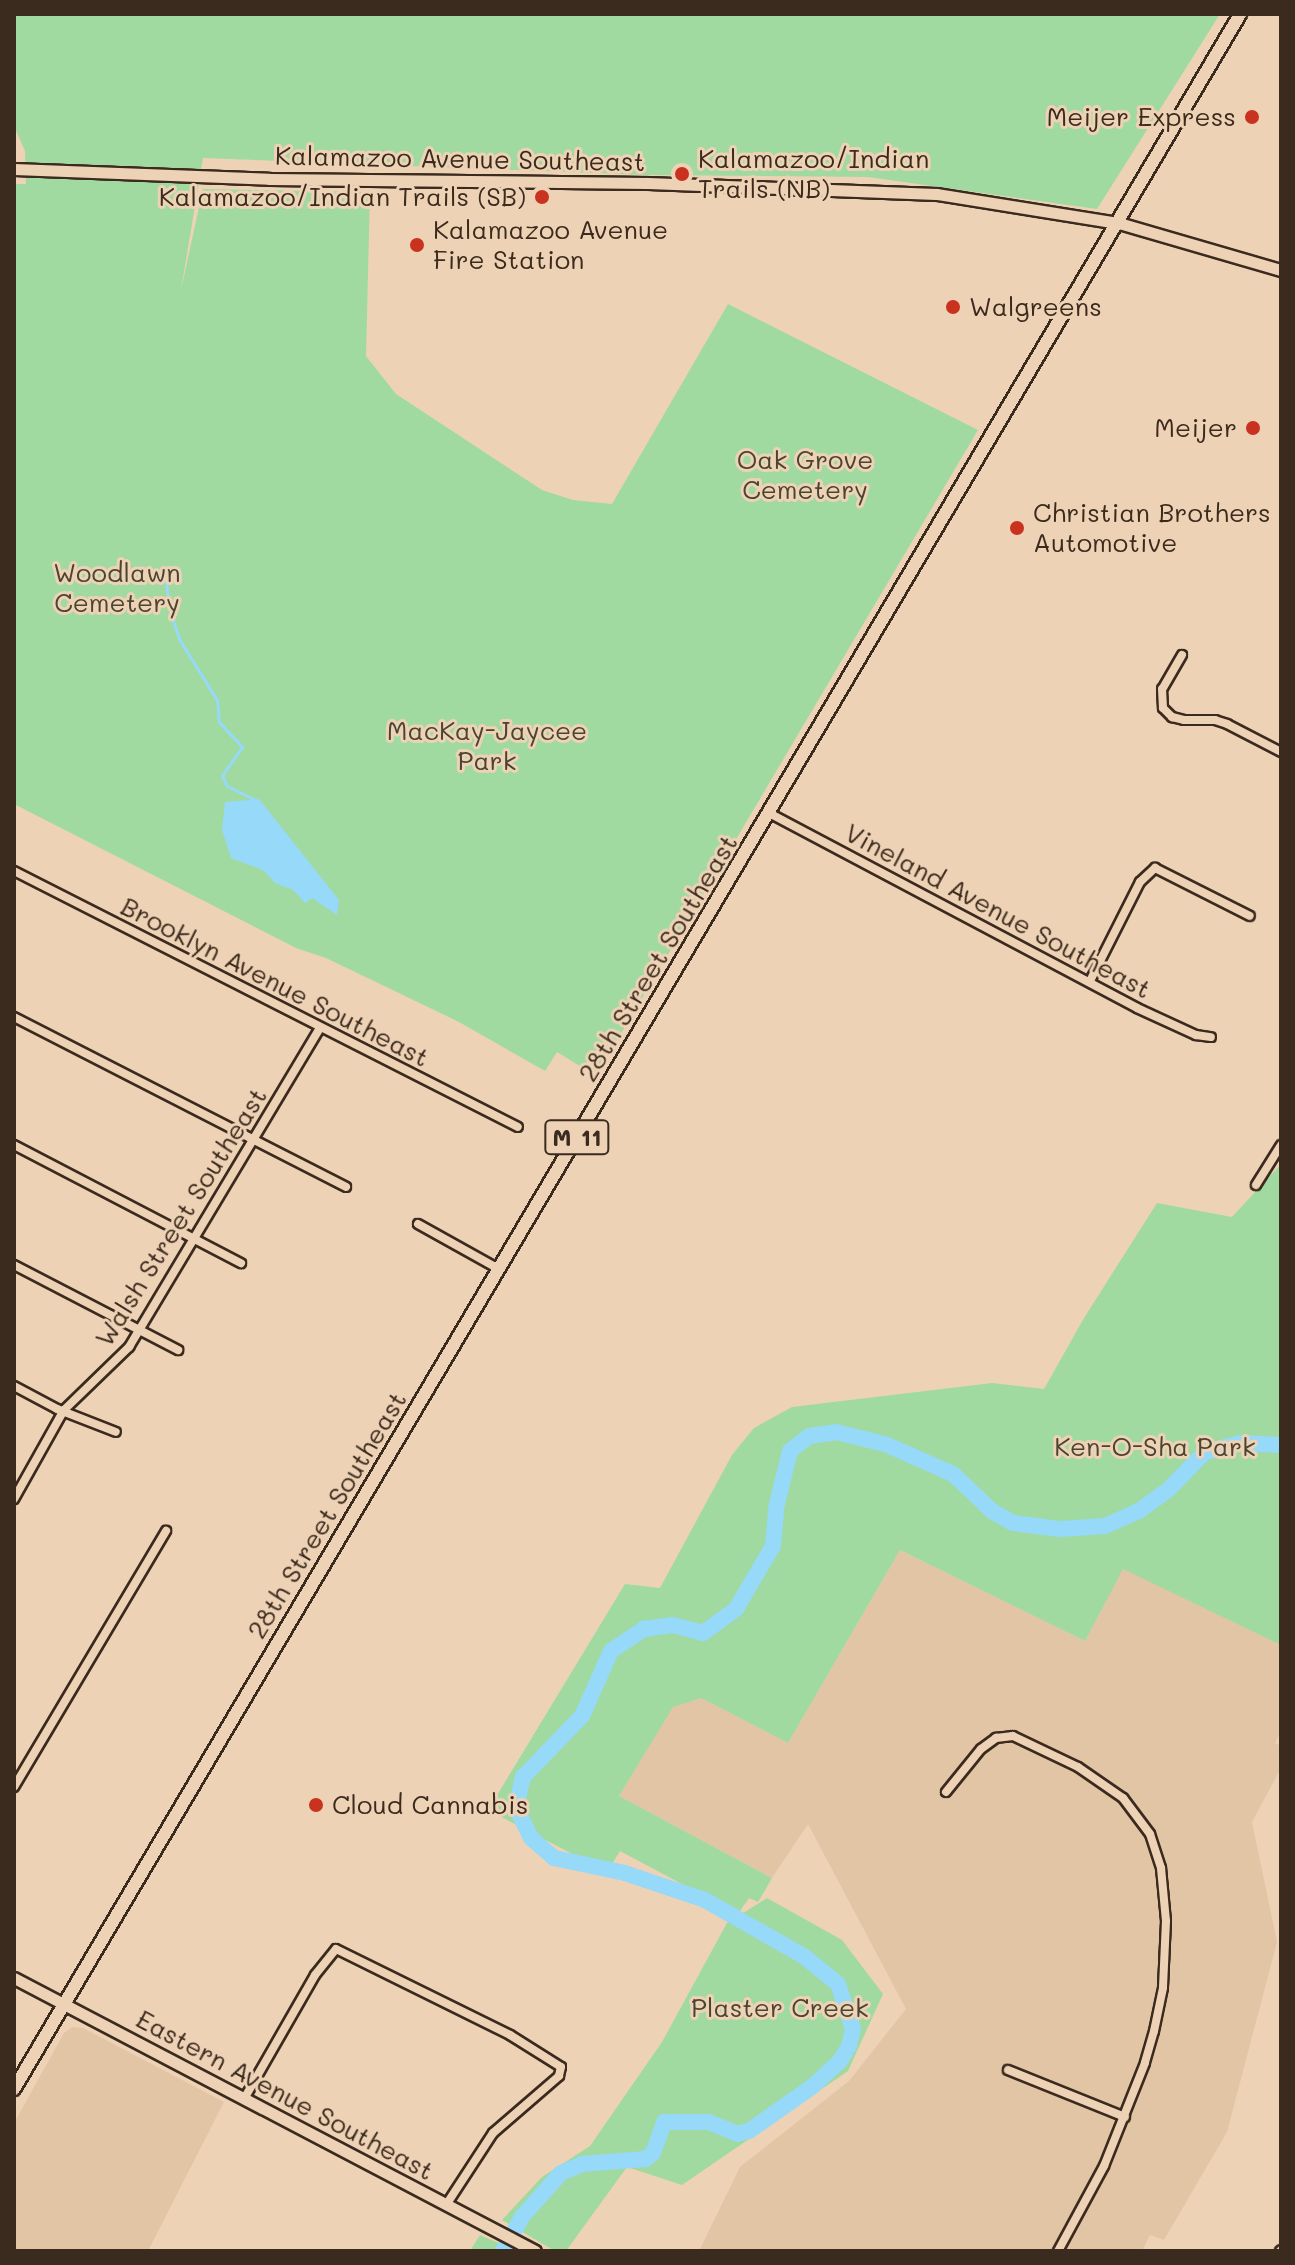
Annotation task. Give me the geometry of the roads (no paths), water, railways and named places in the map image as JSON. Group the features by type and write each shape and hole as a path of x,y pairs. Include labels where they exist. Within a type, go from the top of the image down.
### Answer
{"main road":[{"name":"28th Street Southeast","path":"14,2089 1240,14"},
{"name":"Kalamazoo Avenue Southeast","path":"14,169 269,179 877,190 969,197 1119,223 1281,270"},
{"name":"Eastern Avenue Southeast","path":"14,1978 531,2249"}],"street":[{"path":"1182,655 1162,689 1163,708 1172,717 1215,720 1281,752"},
{"name":"Vineland Avenue Southeast","path":"769,813 1196,1035 1211,1037"},
{"path":"1090,981 1140,882 1155,868 1250,916"},
{"name":"Brooklyn Avenue Southeast","path":"14,871 518,1127"},
{"path":"14,1017 346,1187"},
{"name":"Walsh Street Southeast","path":"14,1499 64,1410 96,1377 119,1359 140,1330 320,1028"},
{"path":"14,1145 241,1263"},
{"path":"1256,1185 1281,1145"},
{"path":"418,1224 499,1269"},
{"path":"14,1265 178,1350"},
{"path":"14,1386 116,1432"},
{"path":"14,1787 166,1531"},
{"path":"946,1792 981,1749 996,1738 1013,1736 1078,1767 1123,1798 1150,1834 1161,1868 1166,1921 1163,1988 1145,2063 1125,2117 1085,2205 1058,2251"},
{"path":"244,2099 315,1975 336,1949 510,2035 561,2067 559,2076 493,2133 446,2205"},
{"path":"1008,2070 1125,2117"}],"water":[{"path":"259,799 339,900 337,915 312,898 305,903 293,890 275,883 263,870 231,858 222,830 225,802"}],"waterway":[{"path":"164,567 169,608 179,639 217,700 219,722 242,747 222,776 227,786 254,799"},
{"name":"Plaster Creek","path":"503,2251 521,2218 561,2173 582,2164 646,2159 653,2153 664,2122 709,2122 737,2134 749,2131 813,2086 840,2061 849,2046 853,2029 838,1984 805,1957 705,1900 625,1873 554,1858 531,1838 516,1807 523,1777 582,1716 611,1651 644,1629 673,1625 703,1633 736,1609 773,1546 776,1508 790,1451 809,1436 836,1432 885,1444 953,1474 992,1511 1013,1523 1060,1529 1105,1526 1139,1511 1167,1491 1205,1452 1241,1443 1281,1445"}],"place":[{"name":"Meijer Express","path":"1252,117"},
{"name":"Kalamazoo/Indian Trails (NB)","path":"682,174"},
{"name":"Kalamazoo/Indian Trails (SB)","path":"542,197"},
{"name":"Kalamazoo Avenue Fire Station","path":"417,245"},
{"name":"Walgreens","path":"953,307"},
{"name":"Meijer","path":"1253,428"},
{"name":"Christian Brothers Automotive","path":"1017,528"},
{"name":"Cloud Cannabis","path":"316,1805"}],"park label":[{"name":"Oak Grove Cemetery","path":"805,475"},
{"name":"Woodlawn Cemetery","path":"117,588"},
{"name":"MacKay-Jaycee Park","path":"487,746"},
{"name":"Ken-O-Sha Park","path":"1155,1447"}]}
